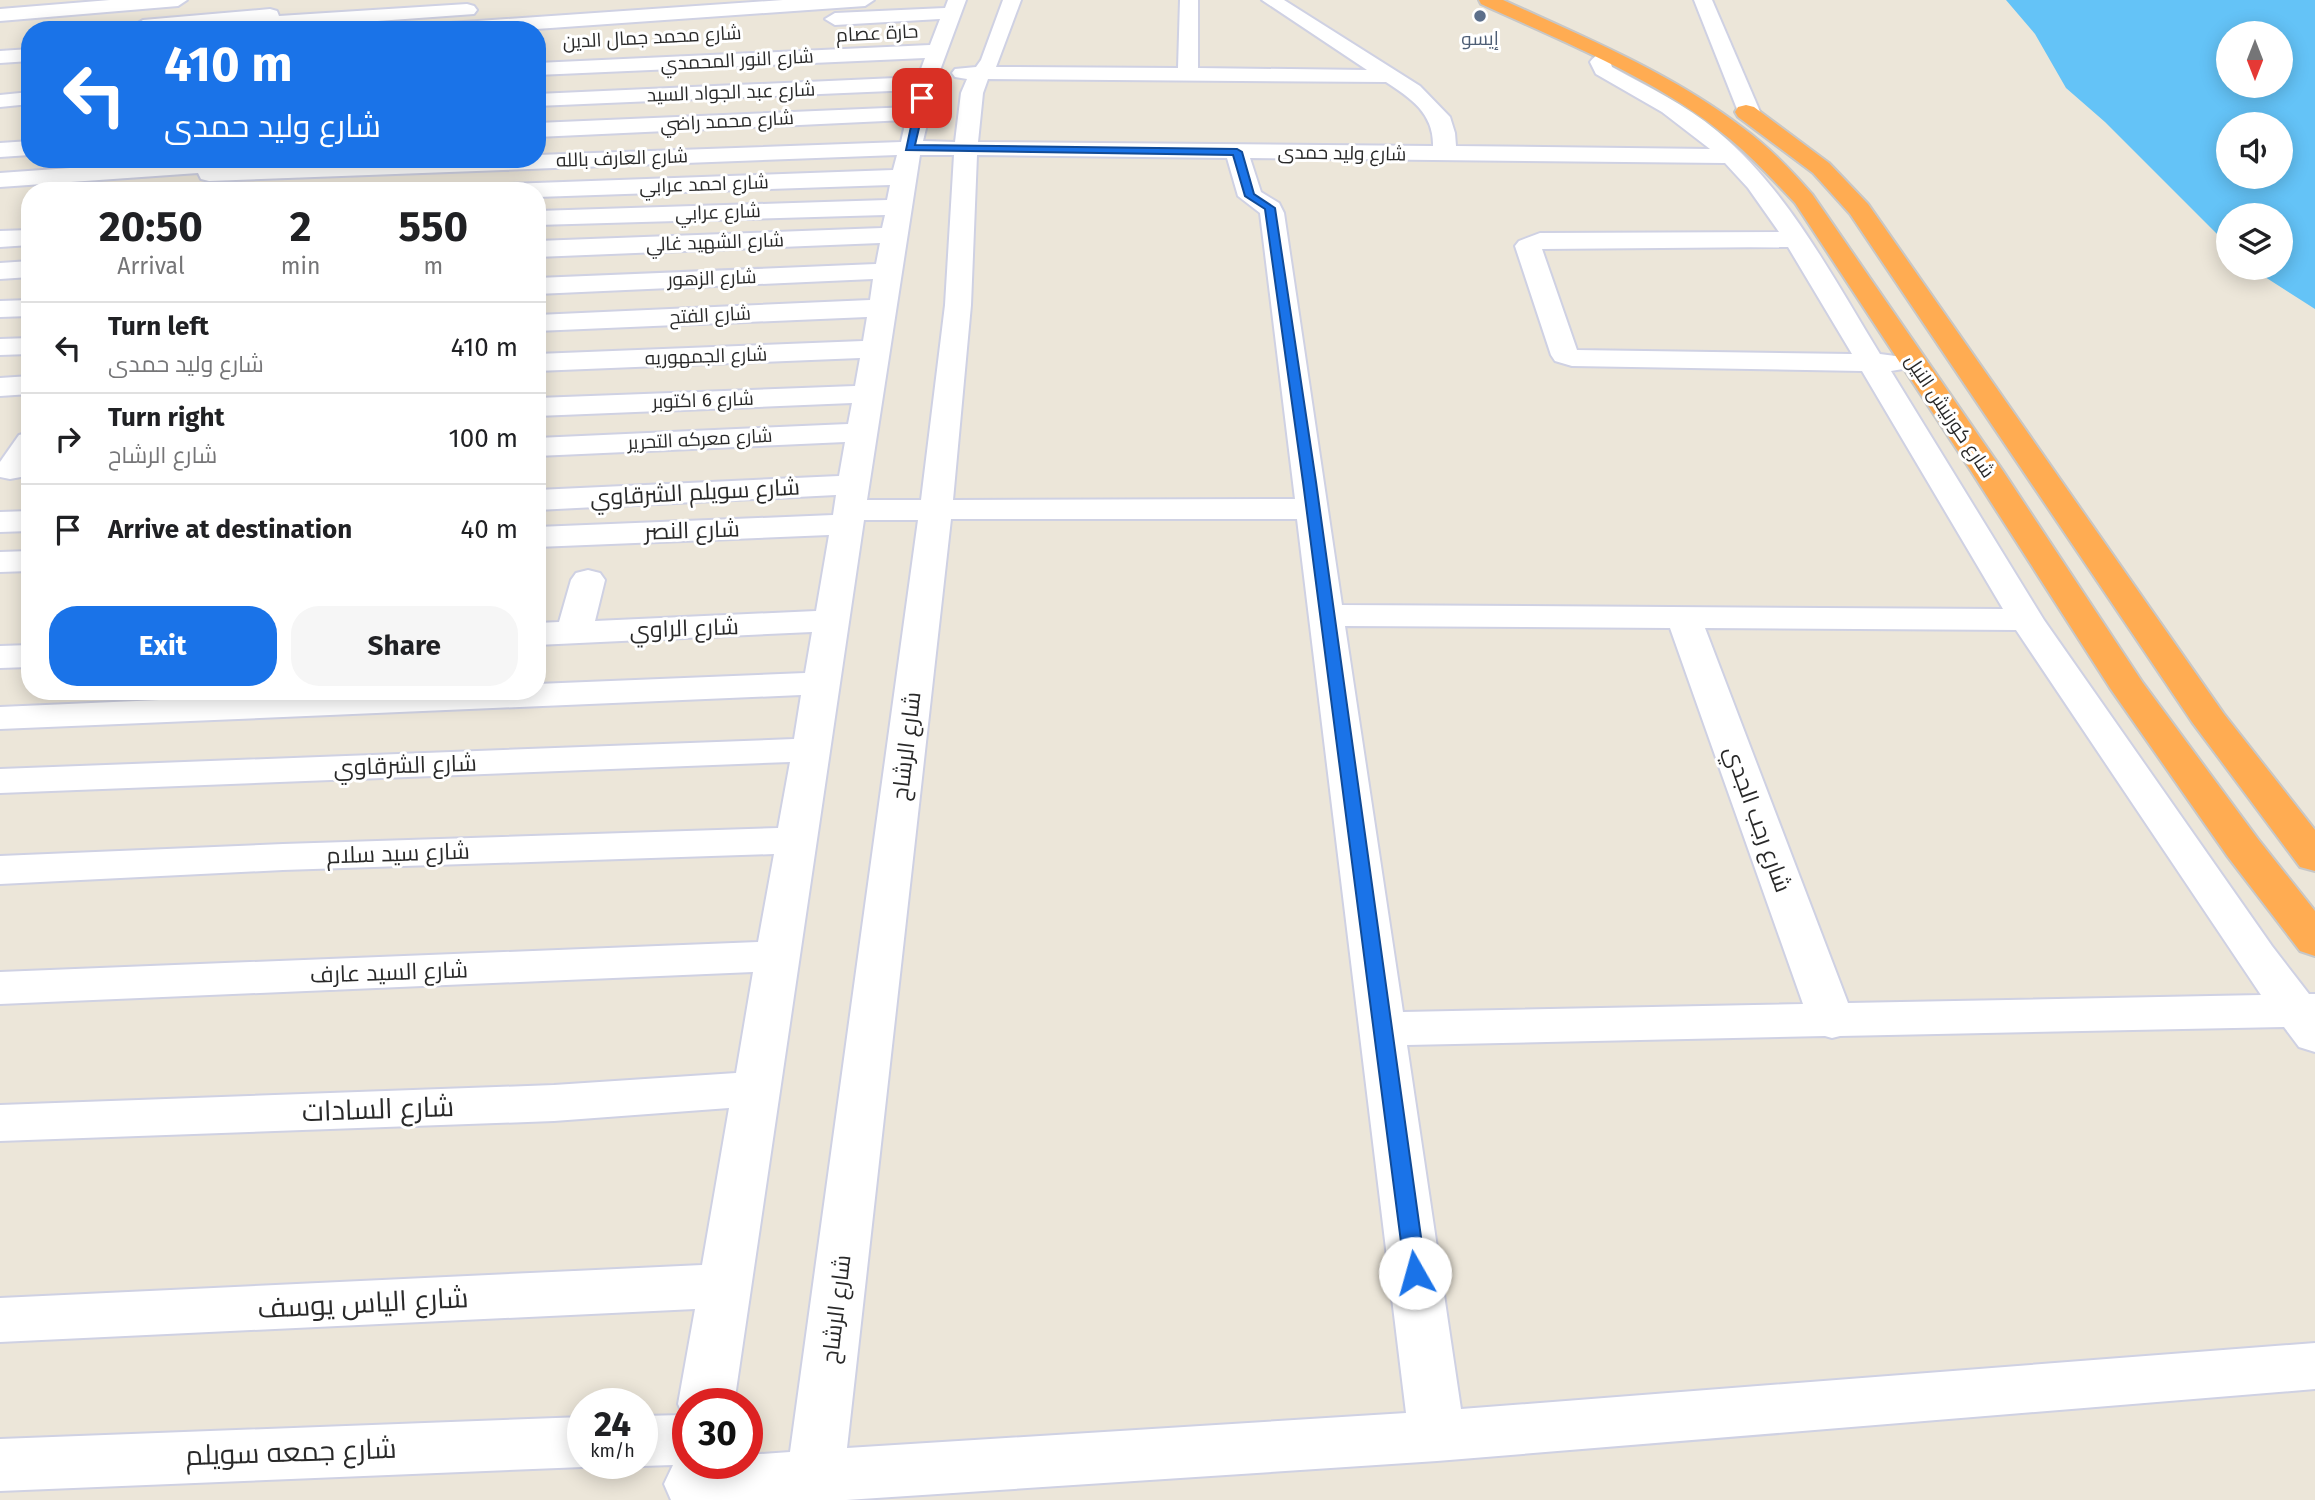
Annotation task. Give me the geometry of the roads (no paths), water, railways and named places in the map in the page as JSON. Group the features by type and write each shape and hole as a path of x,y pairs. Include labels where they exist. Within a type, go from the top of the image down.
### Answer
{"highway":[{"name":"شارع كورنيش النيل","path":"1488,0 1609,57 1687,98 1733,129 1766,157 1804,199 1916,364 2128,688 2243,848 2315,942"},
{"name":"شارع كورنيش النيل","path":"1516,0 1682,77 1750,114 1814,162 1859,209 2211,722 2312,850"},
{"path":"2243,848 2312,850"}],"street":[{"path":"0,2 24,0"},
{"path":"0,15 178,0"},
{"path":"270,14 285,0"},
{"path":"546,22 865,0"},
{"name":"شارع الرشاح","path":"813,1488 936,509 958,305 966,148 972,93 991,60 1012,0"},
{"path":"1188,75 1189,0"},
{"path":"1271,0 1430,104 1441,120 1446,137 1444,154"},
{"path":"1703,0 1750,114"},
{"path":"190,21 270,14 544,3"},
{"path":"766,31 924,103"},
{"path":"0,38 21,36"},
{"name":"حارة عصام","path":"822,36 924,103"},
{"path":"0,57 21,56"},
{"path":"1609,57 1600,62 1603,70 1670,108 1713,138 1767,195 2027,620 2309,1019"},
{"name":"شارع النور المحمدي","path":"546,70 924,103"},
{"path":"924,103 981,74 1391,76"},
{"path":"0,101 21,99"},
{"name":"شارع عبد الجواد السيد","path":"546,100 924,103"},
{"path":"709,1388 888,271 924,103"},
{"name":"شارع محمد راضي","path":"546,129 924,103"},
{"name":"شارع وليد حمدى","path":"924,103 966,148 1732,156"},
{"name":"شارع العارف بالله","path":"546,140 924,103"},
{"name":"شارع احمد عرابي","path":"546,182 924,103"},
{"name":"شارع عرابي","path":"546,215 924,103"},
{"name":"شارع الشهيد غالي","path":"546,246 924,103"},
{"path":"0,116 21,115"},
{"path":"0,150 21,149"},
{"path":"1237,152 1250,196 1270,208 1272,213 1437,1436"},
{"name":"شارع العارف بالله","path":"0,180 251,168"},
{"path":"0,239 21,238"},
{"path":"1796,239 1541,241 1528,246 1565,355 1572,358 1916,364"},
{"path":"0,271 21,270"},
{"name":"شارع الزهور","path":"546,286 888,271"},
{"path":"0,309 21,308"},
{"name":"شارع الفتح","path":"546,323 882,308"},
{"path":"0,347 21,346"},
{"name":"شارع الجمهوريه","path":"546,363 875,349"},
{"path":"0,387 21,386"},
{"name":"شارع 6 اكتوبر","path":"546,407 868,394"},
{"path":"0,430 21,429"},
{"name":"شارع معركه التحرير","path":"546,447 862,432"},
{"name":"شارع سويلم الشرقاوي","path":"546,500 850,506"},
{"path":"850,506 936,509 1314,509"},
{"name":"شارع النصر","path":"546,536 850,506"},
{"path":"0,522 21,521"},
{"path":"0,562 21,561"},
{"path":"574,632 588,580"},
{"path":"1328,615 2027,620"},
{"name":"شارع رجب الجدي","path":"1683,616 1832,1021"},
{"name":"شارع الراوي","path":"546,634 831,621"},
{"path":"546,695 821,684"},
{"path":"0,718 435,700"},
{"name":"شارع الشرقاوي","path":"0,781 811,750"},
{"name":"شارع سيد سلام","path":"0,870 284,857 797,840"},
{"name":"شارع السيد عارف","path":"0,988 778,956"},
{"path":"1383,1029 1832,1021 2309,1019"},
{"name":"شارع السادات","path":"0,1123 554,1103 757,1089"},
{"name":"شارع الياس يوسف","path":"0,1320 726,1286"},
{"path":"745,1479 813,1488 2315,1366"},
{"name":"شارع جمعه سويلم","path":"0,1465 567,1442"}],"water":[{"path":"2006,0 2315,0 2315,309 2270,280 2293,280 2293,203 2216,203 2216,233 2105,122 2066,88 2035,34"}],"place":[{"name":"إيسو","path":"1480,16"}]}
